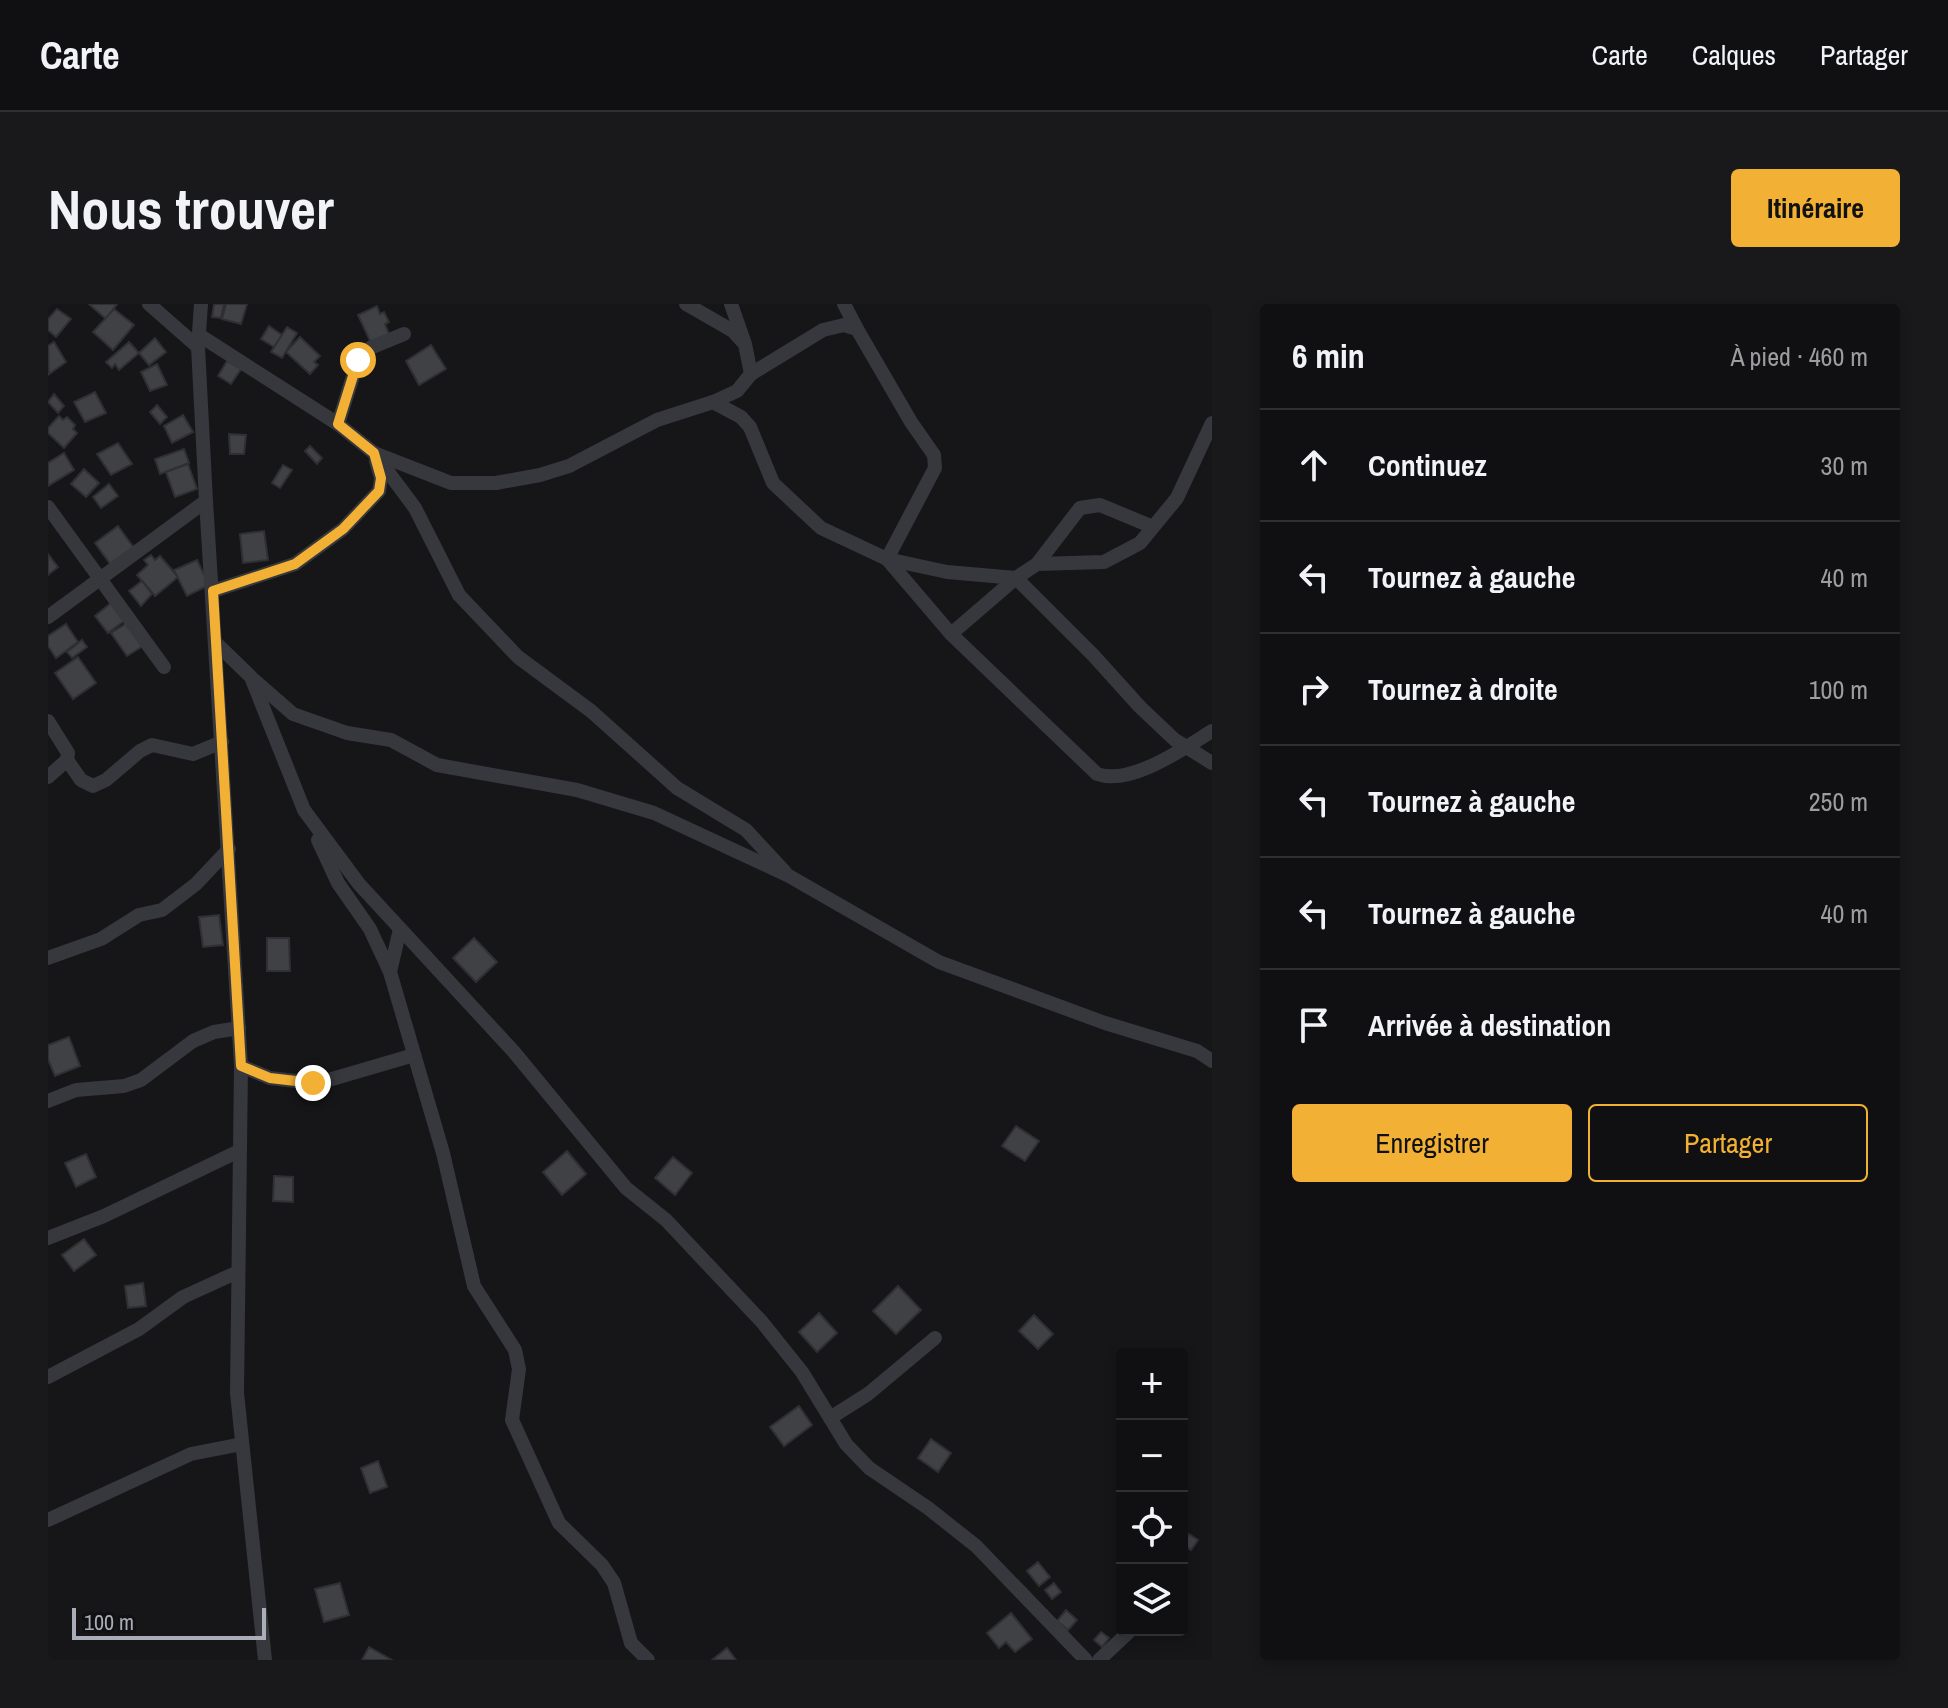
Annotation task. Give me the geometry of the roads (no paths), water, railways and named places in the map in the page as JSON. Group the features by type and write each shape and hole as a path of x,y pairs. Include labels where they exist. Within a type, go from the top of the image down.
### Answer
{"street":[{"path":"149,304 198,341 338,424 374,453 415,508 459,595 518,657 591,711 677,788 746,830 789,876"},
{"path":"201,304 198,341 206,501 241,1066 237,1393 265,1660"},
{"path":"686,304 733,331 745,344"},
{"path":"731,304 745,344 751,374"},
{"path":"844,304 911,422 934,455 935,468 887,559"},
{"path":"374,453 451,483 496,483 540,475 569,466 657,420 737,391 751,374 823,330 844,325 857,329"},
{"path":"338,424 358,360 370,348 404,334"},
{"path":"713,402 741,417 750,427 773,483 821,528 887,559 947,572 1016,578 1140,707 1175,740 1212,763"},
{"path":"1037,564 1104,562 1140,543 1177,498 1212,423"},
{"path":"213,591 295,564 343,529 379,491 381,478 374,453"},
{"path":"48,617 206,501"},
{"path":"951,634 1037,564 1080,508 1100,505 1153,527"},
{"path":"48,507 164,667"},
{"path":"887,559 951,634 1097,774 1108,778 1142,770 1212,731"},
{"path":"217,644 293,714 347,733 391,740 437,765 577,790 654,813 789,876 939,962 1105,1023 1197,1051 1212,1061"},
{"path":"251,677 304,810 338,883 370,929 390,972 443,1153 474,1286 515,1350 519,1369 512,1420 559,1523 602,1565 614,1583 631,1643 648,1660"},
{"path":"48,721 68,753 67,760 48,777"},
{"path":"67,760 81,780 93,786 106,780 140,751 152,745 193,754 222,742"},
{"path":"304,810 359,884 514,1052 626,1188 666,1220 762,1322 802,1372 846,1444 869,1468 928,1508 976,1546 1086,1660"},
{"path":"48,958 101,939 139,915 162,910 196,884 229,849"},
{"path":"390,972 400,929"},
{"path":"48,1101 76,1090 124,1086 141,1080 193,1041 214,1032 239,1028"},
{"path":"332,1079 414,1055"},
{"path":"241,1066 270,1078 313,1083"},
{"path":"48,1238 104,1216 239,1151"},
{"path":"48,1377 129,1335 183,1297 238,1272"},
{"path":"830,1418 868,1394 935,1338"},
{"path":"48,1520 191,1454 242,1444"},
{"path":"1099,1660 1125,1636"}]}
